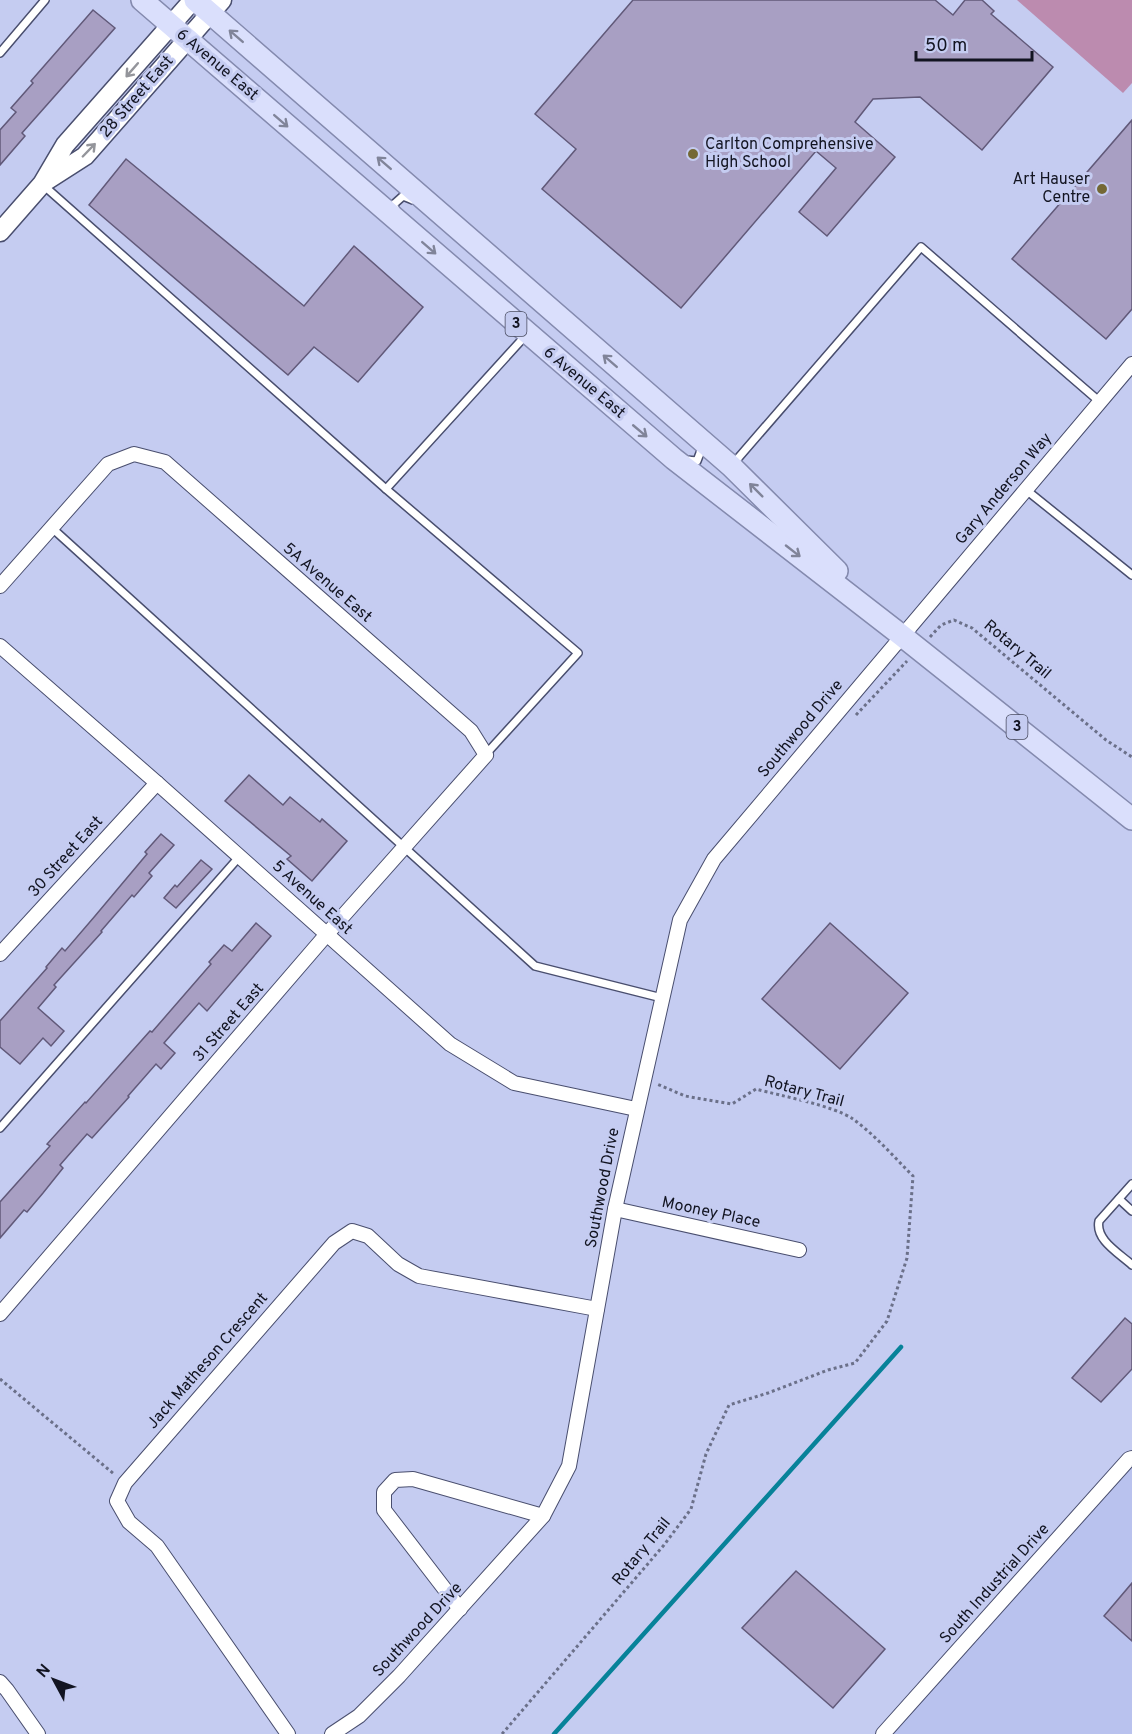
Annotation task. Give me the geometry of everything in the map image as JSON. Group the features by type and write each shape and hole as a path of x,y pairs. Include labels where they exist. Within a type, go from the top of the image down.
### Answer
{"main road":[{"name":"6 Avenue East","path":"142,0 674,459 901,635 1132,819"},
{"name":"6 Avenue East","path":"205,3 435,208 731,466 901,635"}],"street":[{"name":"28 Street East","path":"0,232 42,184 65,145 171,26 205,3"},
{"name":"28 Street East","path":"42,184 85,156 187,40 205,3"},
{"name":"Gary Anderson Way","path":"901,635 1132,364"},
{"name":"5A Avenue East","path":"52,528 108,464 134,454 165,462 471,731 486,754"},
{"path":"0,586 52,528"},
{"name":"Southwood Drive","path":"332,1734 359,1716 399,1676 543,1516 569,1466 615,1209 680,920 714,859 901,635"},
{"name":"5 Avenue East","path":"0,646 450,1044 514,1083 636,1109"},
{"name":"31 Street East","path":"0,1314 327,934 486,754"},
{"name":"30 Street East","path":"0,954 157,783"},
{"name":"Mooney Place","path":"615,1209 799,1250"},
{"name":"Jack Matheson Crescent","path":"125,1483 334,1243 352,1231 368,1236 398,1264 419,1276 597,1309"},
{"name":"South Industrial Drive","path":"883,1734 1132,1458"},
{"path":"460,1609 384,1510 384,1492 395,1480 413,1479 543,1516"},
{"path":"125,1483 117,1501 129,1522 157,1546 288,1734"},
{"path":"0,1682 38,1734"}],"lane":[{"path":"0,53 45,0"},
{"path":"42,184 386,489 578,653 486,754"},
{"path":"406,228 393,205 403,196 435,208"},
{"path":"731,466 921,247 1100,402"},
{"path":"386,489 527,334"},
{"path":"674,459 697,461 704,442"},
{"path":"1025,489 1132,575"},
{"path":"52,528 535,966 662,998"},
{"path":"0,1128 240,856"},
{"path":"1132,1184 1099,1221 1097,1228 1100,1237 1132,1265"},
{"path":"1119,1199 1132,1211"}],"path":[{"name":"Rotary Trail","path":"925,642 941,625 954,620 972,628 1106,740 1132,757"},
{"path":"852,720 909,659"},
{"name":"Rotary Trail","path":"502,1734 664,1545 691,1509 706,1454 729,1405 828,1370 855,1364 887,1322 907,1258 913,1176 851,1118 815,1104 756,1089 732,1104 685,1096 656,1084"},
{"path":"0,1379 125,1483"}],"shaded area":[{"path":"1017,0 1132,0 1132,83 1123,93"},
{"path":"1132,1462 1132,1734 883,1734"}],"building":[{"name":"Carlton Comprehensive High School","path":"633,0 935,0 953,15 965,0 982,0 994,11 991,14 1053,67 982,150 920,97 873,99 855,122 895,157 827,236 799,212 836,168 816,151 681,308 542,189 576,149 535,114"},
{"path":"93,10 115,28 22,133 25,136 0,165 0,130 16,112 11,108 33,83 31,81"},
{"name":"Art Hauser Centre","path":"1132,120 1132,309 1106,339 1012,259"},
{"path":"126,159 304,306 354,246 423,307 358,382 314,347 288,375 89,205"},
{"path":"249,775 283,805 290,797 320,822 322,819 347,841 312,881 287,859 291,856 225,801"},
{"path":"161,834 174,845 149,873 152,876 134,897 132,895 54,985 56,987 38,1008 64,1031 51,1046 43,1038 20,1064 0,1047 0,1021 62,948 65,951 147,854 145,852"},
{"path":"201,860 212,869 176,908 164,898"},
{"path":"256,923 271,936 207,1011 199,1003 164,1043 175,1053 161,1069 156,1064 92,1138 87,1134 60,1165 63,1168 43,1193 27,1212 24,1210 0,1238 0,1202 50,1146 47,1144 150,1031 152,1032 211,964 209,962 224,945 232,951"},
{"path":"830,923 908,993 840,1069 762,999"},
{"path":"1125,1318 1132,1324 1132,1369 1101,1402 1072,1378"},
{"path":"796,1571 885,1649 833,1708 742,1628"},
{"path":"1132,1583 1132,1641 1104,1616"}],"waterway":[{"path":"554,1734 901,1347"}],"place":[{"name":"Carlton Comprehensive High School","path":"693,154"},
{"name":"Art Hauser Centre","path":"1102,189"}]}
